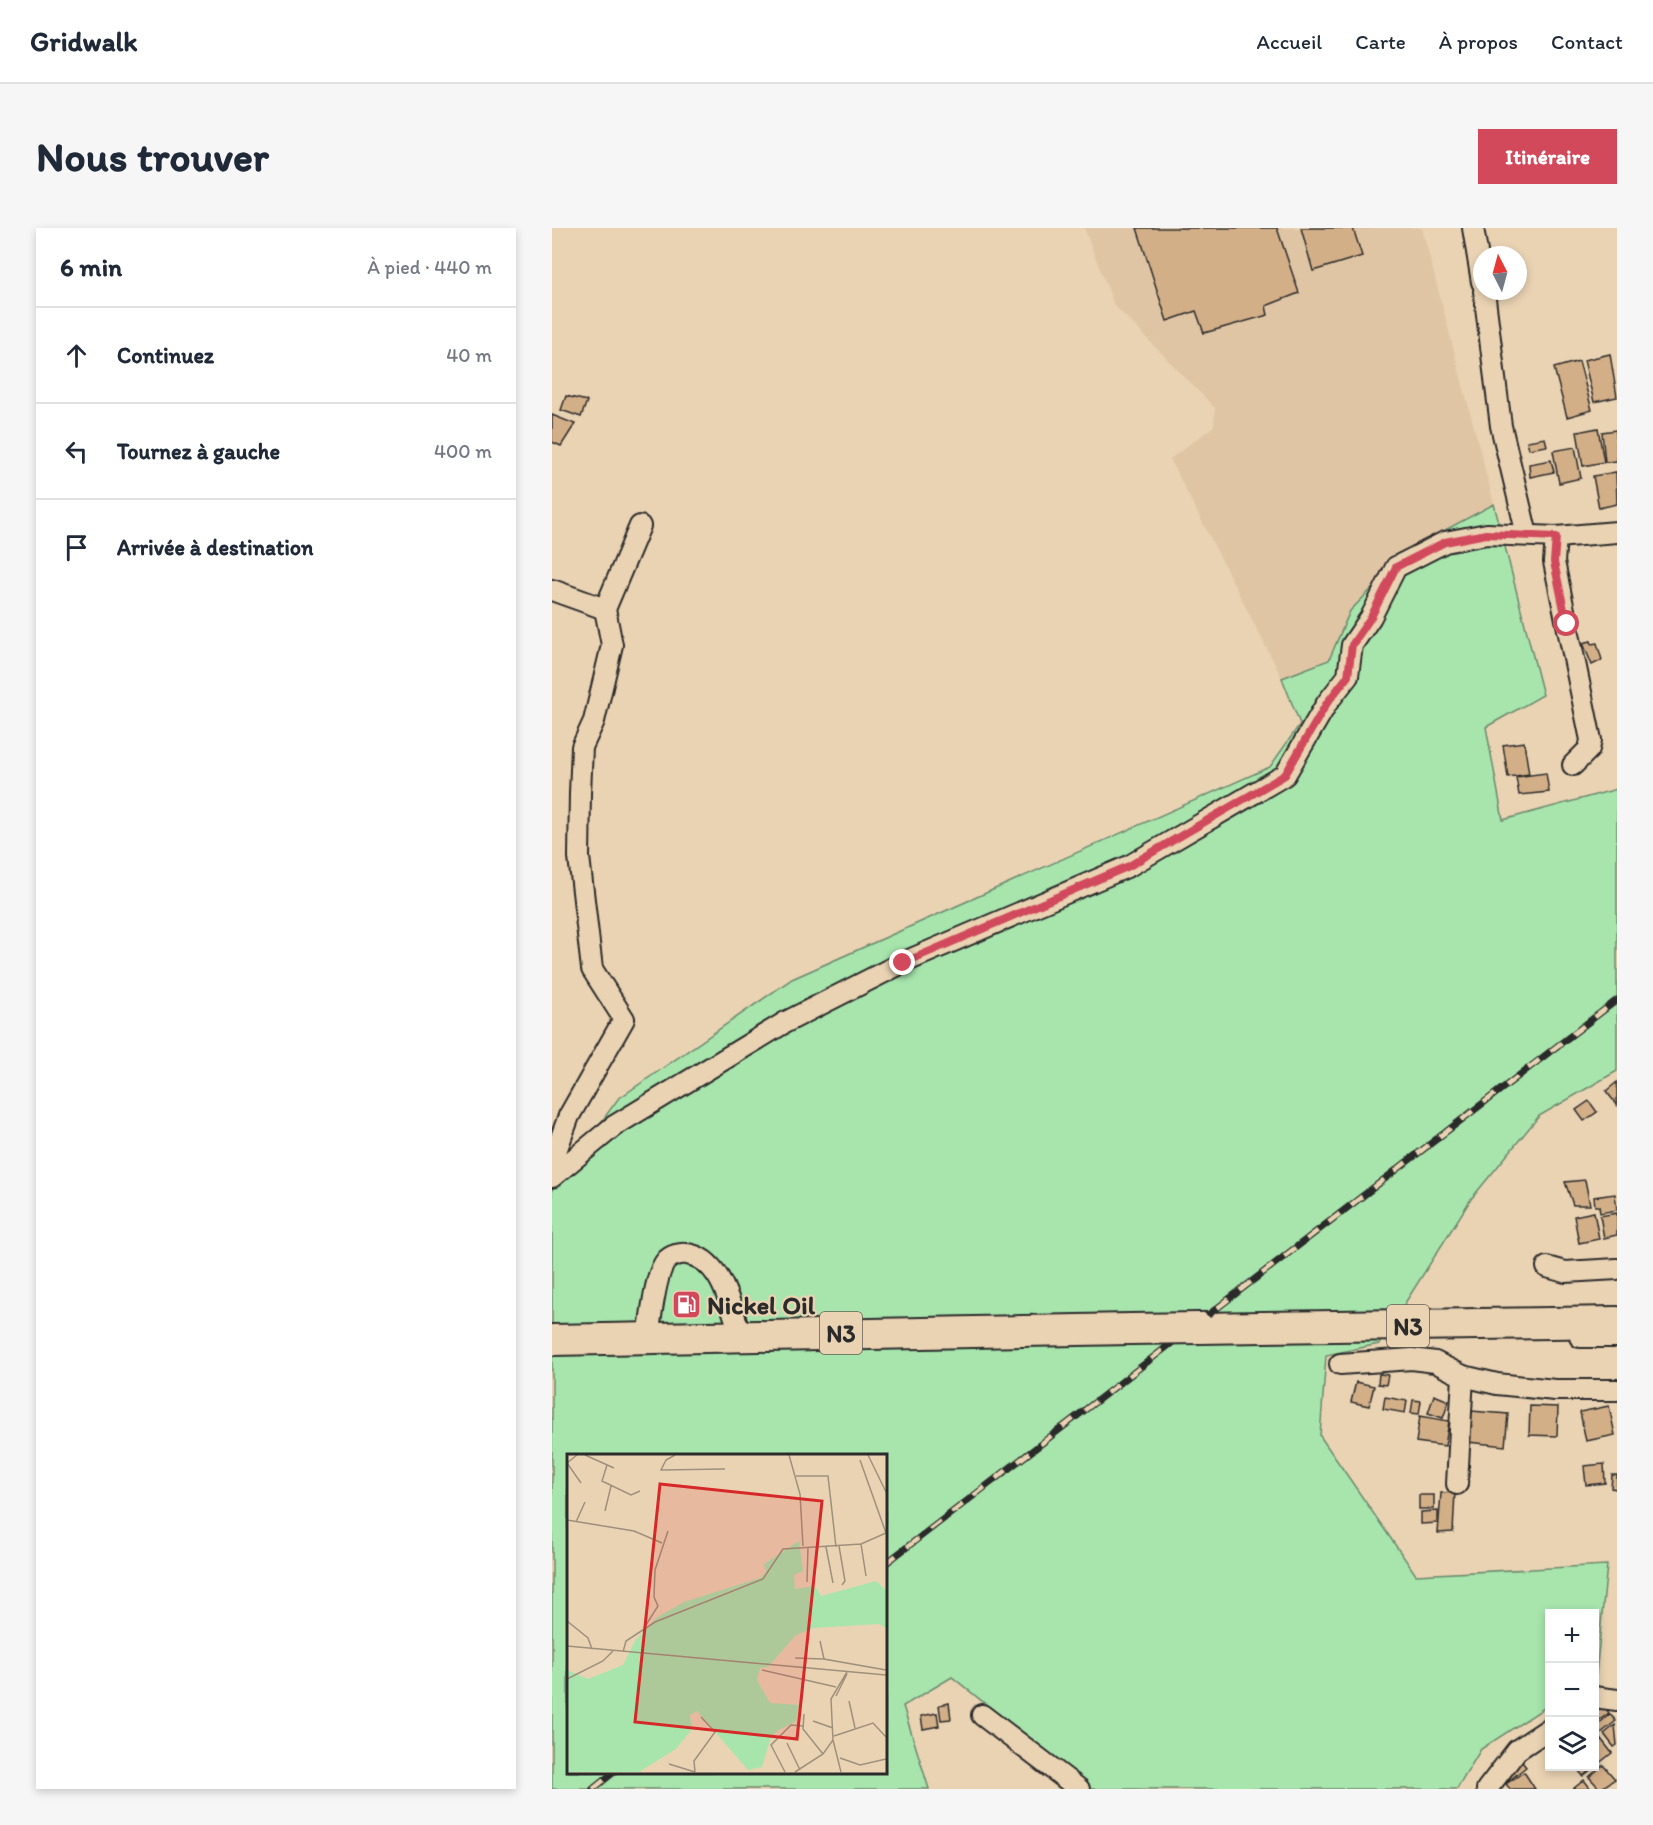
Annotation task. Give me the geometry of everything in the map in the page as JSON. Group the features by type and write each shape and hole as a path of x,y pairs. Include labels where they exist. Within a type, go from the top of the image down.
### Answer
{"highway":[{"name":"N3","path":"552,1340 741,1335 1617,1322"}],"street":[{"path":"1473,228 1476,246"},
{"path":"1485,300 1502,426 1527,535"},
{"path":"552,1162 569,1116 624,1019 592,969 579,857 582,747 594,721 612,645 605,609 640,526"},
{"path":"552,1177 614,1126 794,1018 903,963 1129,866 1285,775 1327,703 1348,676 1352,645 1371,617 1396,567 1445,542 1486,534 1556,537 1617,532"},
{"path":"1556,537 1554,562 1591,740 1589,749 1573,765"},
{"path":"552,590 605,609"},
{"path":"648,1337 660,1272 667,1260 681,1253 696,1255 716,1271 741,1335"},
{"path":"1547,1267 1565,1272 1617,1269"},
{"path":"1350,1327 1410,1333 1617,1337"},
{"path":"1340,1364 1412,1359 1436,1362 1462,1376 1497,1384 1555,1390 1617,1390"},
{"path":"1457,1484 1462,1376"},
{"path":"1599,1698 1617,1700"},
{"path":"982,1715 1079,1789"},
{"path":"1487,1789 1517,1750 1545,1731"}],"shaded area":[{"path":"1084,228 1422,228 1494,504 1413,548 1350,611 1329,660 1282,678 1170,459 1214,426 1215,408 1114,305"}],"green space":[{"path":"1494,504 1543,695 1486,727 1503,820 1617,789 1617,1071 1539,1116 1471,1199 1379,1344 1326,1355 1320,1436 1416,1575 1607,1565 1599,1645 1599,1609 1545,1609 1545,1708 1481,1749 1457,1789 1091,1789 952,1677 903,1706 929,1789 552,1789 552,1189 618,1099 792,979 1270,767 1300,724 1282,678 1329,660 1350,611 1413,547"}],"building":[{"path":"1137,228 1277,228 1299,293 1266,306 1268,315 1204,333 1196,311 1167,321"},
{"path":"1301,228 1353,228 1362,256 1313,271"},
{"path":"1610,354 1617,397 1594,402 1584,360"},
{"path":"1579,361 1592,410 1567,417 1554,368"},
{"path":"566,396 587,401 581,417 561,410"},
{"path":"552,415 575,424 561,446 552,442"},
{"path":"1598,428 1604,462 1583,466 1577,432"},
{"path":"1616,430 1617,461 1605,462 1602,432"},
{"path":"1545,438 1547,446 1529,449 1527,441"},
{"path":"1575,447 1581,478 1559,483 1553,451"},
{"path":"1551,460 1554,472 1530,477 1529,464"},
{"path":"1616,472 1617,504 1599,508 1593,476"},
{"path":"1591,641 1592,644 1597,643 1602,660 1592,665 1583,643"},
{"path":"1524,742 1529,774 1508,777 1503,745"},
{"path":"1546,773 1549,792 1519,795 1516,777"},
{"path":"1617,1082 1617,1105 1606,1091"},
{"path":"1589,1101 1597,1112 1584,1121 1576,1110"},
{"path":"1585,1180 1590,1205 1573,1205 1565,1182"},
{"path":"1615,1194 1617,1210 1600,1213 1599,1206 1595,1206 1594,1197"},
{"path":"1594,1212 1599,1239 1579,1243 1574,1216"},
{"path":"1617,1213 1617,1235 1604,1238 1600,1216"},
{"path":"1379,1374 1388,1375 1386,1385 1378,1384"},
{"path":"1356,1382 1374,1386 1369,1406 1351,1402"},
{"path":"1434,1395 1449,1401 1443,1418 1428,1413"},
{"path":"1385,1397 1407,1401 1405,1413 1383,1409"},
{"path":"1413,1400 1421,1401 1419,1414 1411,1413"},
{"path":"1530,1406 1558,1407 1557,1436 1529,1435"},
{"path":"1609,1406 1615,1435 1586,1441 1580,1412"},
{"path":"1471,1411 1508,1414 1505,1446 1468,1442"},
{"path":"1420,1416 1449,1421 1445,1446 1416,1442"},
{"path":"1604,1464 1605,1483 1586,1485 1584,1466"},
{"path":"1612,1475 1617,1475 1617,1489 1611,1488"},
{"path":"1455,1492 1453,1532 1438,1533 1441,1493"},
{"path":"1419,1495 1434,1495 1434,1509 1419,1509"},
{"path":"1438,1511 1438,1523 1421,1524 1421,1512"},
{"path":"1599,1702 1609,1713 1599,1720 1599,1717"},
{"path":"949,1703 951,1719 941,1720 939,1705"},
{"path":"937,1713 939,1726 923,1729 921,1716"},
{"path":"1610,1714 1616,1721 1601,1733 1599,1723"},
{"path":"1615,1725 1617,1745 1614,1747 1604,1734"},
{"path":"1599,1737 1612,1753 1599,1763"},
{"path":"1519,1758 1526,1767 1506,1783 1499,1774"},
{"path":"1603,1765 1615,1779 1600,1789 1589,1777 1599,1771"},
{"path":"1579,1771 1589,1771 1583,1776"},
{"path":"1524,1772 1535,1789 1510,1789 1506,1784"},
{"path":"1584,1780 1591,1789 1573,1789"}],"railway":[{"path":"886,1563 1617,1000"},
{"path":"593,1789 612,1774"}],"place":[{"name":"Nickel Oil","path":"686,1305"}],"route":[{"path":"903,963 1129,866 1233,808 1285,775 1327,703 1348,676 1352,645 1371,617 1396,567 1445,542 1486,534 1556,537 1554,562 1567,624"}]}
